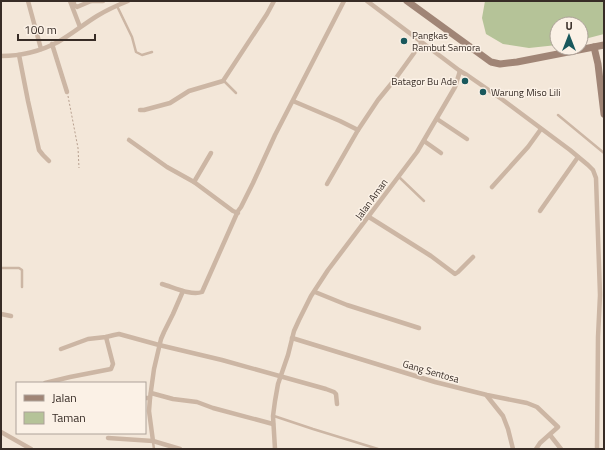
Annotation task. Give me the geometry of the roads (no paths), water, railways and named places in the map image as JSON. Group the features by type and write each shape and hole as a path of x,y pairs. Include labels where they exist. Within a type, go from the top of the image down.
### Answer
{"street":[{"path":"28,1 41,49"},
{"path":"72,1 77,7 91,1 103,1"},
{"path":"72,1 80,27"},
{"path":"1,56 19,55 41,49 58,42 99,15 128,1"},
{"path":"140,110 170,103 189,91 223,80 274,1"},
{"path":"162,284 183,291 202,292 276,135 344,1"},
{"path":"367,1 588,164 593,170 596,178 600,295 598,344 598,449"},
{"path":"407,1 491,62 496,64 517,62 604,45"},
{"path":"327,184 358,130 378,100 422,42"},
{"path":"52,44 67,92"},
{"path":"594,47 598,64 604,114"},
{"path":"19,55 38,146 49,161"},
{"name":"Jalan Aman","path":"275,449 273,416 278,384 299,320 328,270 417,152 455,87 460,71"},
{"path":"293,101 358,130"},
{"path":"437,118 467,139"},
{"path":"492,187 528,147 541,129"},
{"path":"129,140 156,160 194,182 233,211 238,213"},
{"path":"424,141 441,153"},
{"path":"194,182 211,152"},
{"path":"540,210 578,157"},
{"path":"369,217 431,256 455,274 472,257"},
{"path":"153,441 148,411 154,369 159,345 183,291"},
{"path":"315,292 346,305 419,328"},
{"path":"1,314 11,316"},
{"path":"61,349 88,340 120,334 326,389 336,394 337,404"},
{"path":"49,382 111,369 113,364 106,337"},
{"name":"Gang Sentosa","path":"292,338 434,382 527,403 537,407 558,427 550,435"},
{"path":"487,395 503,416 513,449"},
{"path":"149,396 197,402 213,408 273,424"},
{"path":"1,432 31,449"},
{"path":"536,449 550,435 561,449"},
{"path":"108,438 153,441 180,449"}],"lane":[{"path":"117,6 132,37 136,52 138,54 152,52"},
{"path":"223,80 236,93"},
{"path":"558,115 604,153"},
{"path":"398,176 424,201"},
{"path":"1,268 19,268 22,270 22,287"},
{"path":"273,416 378,449"},
{"path":"153,441 154,449"}],"place":[{"name":"Pangkas Rambut Samora","path":"404,41"},
{"name":"Batagor Bu Ade","path":"465,81"},
{"name":"Warung Miso Lili","path":"483,92"}]}
